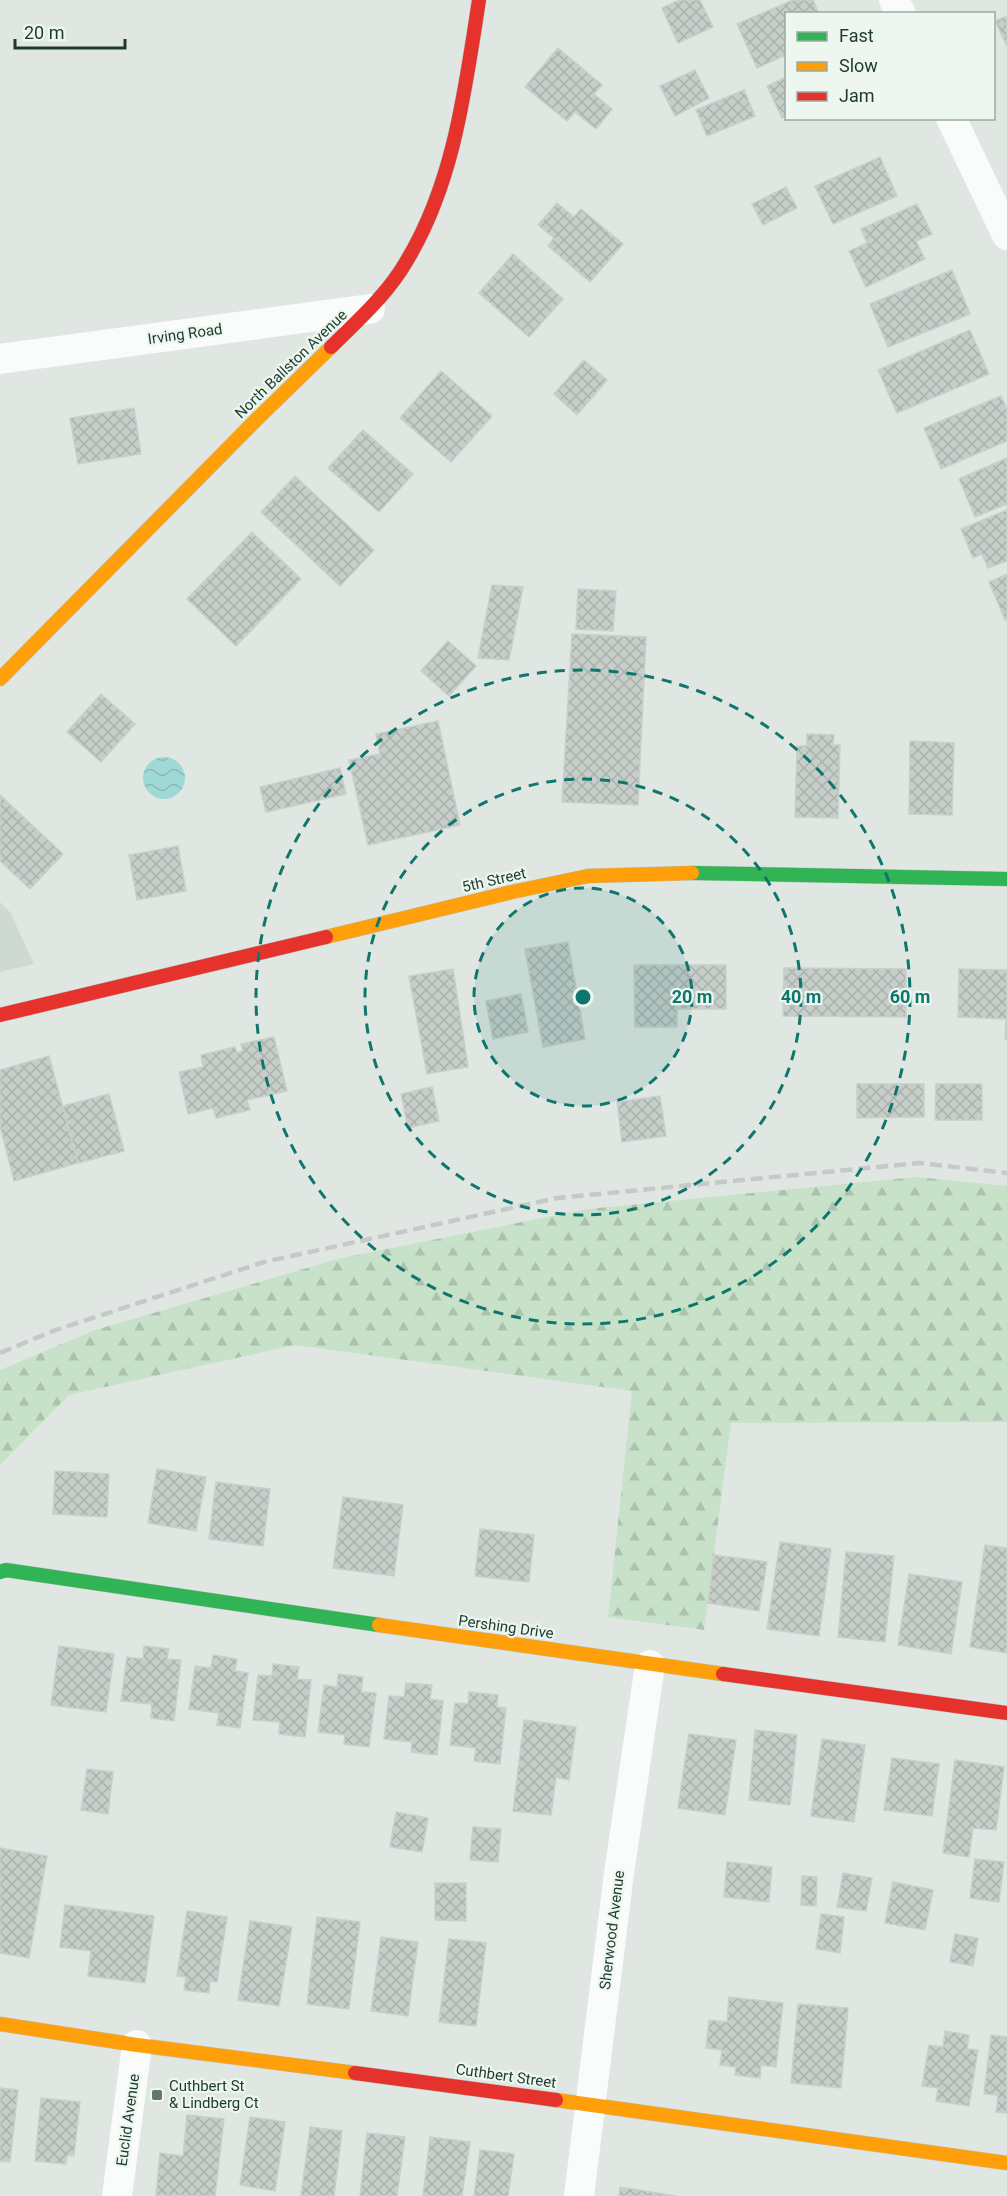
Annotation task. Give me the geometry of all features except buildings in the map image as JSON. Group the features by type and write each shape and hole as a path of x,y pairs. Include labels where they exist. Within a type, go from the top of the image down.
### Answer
{"street":[{"name":"North Ballston Avenue","path":"0,679 256,420 370,309 406,263 437,200 461,115 479,0"},
{"path":"952,120 1007,235"},
{"name":"Irving Road","path":"0,359 370,309"},
{"name":"5th Street","path":"0,1015 512,892 588,876 667,872 1007,879"},
{"name":"Pershing Drive","path":"0,1572 6,1570 650,1665 1007,1713"},
{"name":"Sherwood Avenue","path":"579,2196 619,1873 650,1665"},
{"name":"Cuthbert Street","path":"0,2024 138,2045 590,2104 1007,2163"},
{"name":"Euclid Avenue","path":"117,2196 138,2045"}],"shaded area":[{"path":"0,902 10,912 34,964 0,972"}],"green space":[{"path":"916,1177 1007,1186 1007,1422 731,1423 704,1630 608,1617 632,1391 295,1345 69,1395 0,1465 0,1370 95,1330 341,1258 588,1209"}],"water":[{"path":"164,757 179,763 185,778 179,793 164,799 149,793 143,778 149,763"}],"railway":[{"path":"0,1353 53,1331 264,1262 557,1198 919,1163 1007,1173"}],"traffic: fast":[{"path":"692,873 1007,879"},
{"path":"0,1572 6,1570 379,1625"}],"traffic: slow":[{"path":"0,679 331,347"},
{"path":"326,937 588,876 692,873"},
{"path":"379,1625 723,1674"},
{"path":"0,2024 137,2045 355,2073"},
{"path":"556,2100 1007,2163"}],"traffic: jam":[{"path":"331,347 390,286 406,262 436,200 455,135 479,0"},
{"path":"0,1015 326,937"},
{"path":"723,1674 1007,1713"},
{"path":"355,2073 556,2100"}],"place":[{"name":"Cuthbert St & Lindberg Ct","path":"157,2095"}]}
